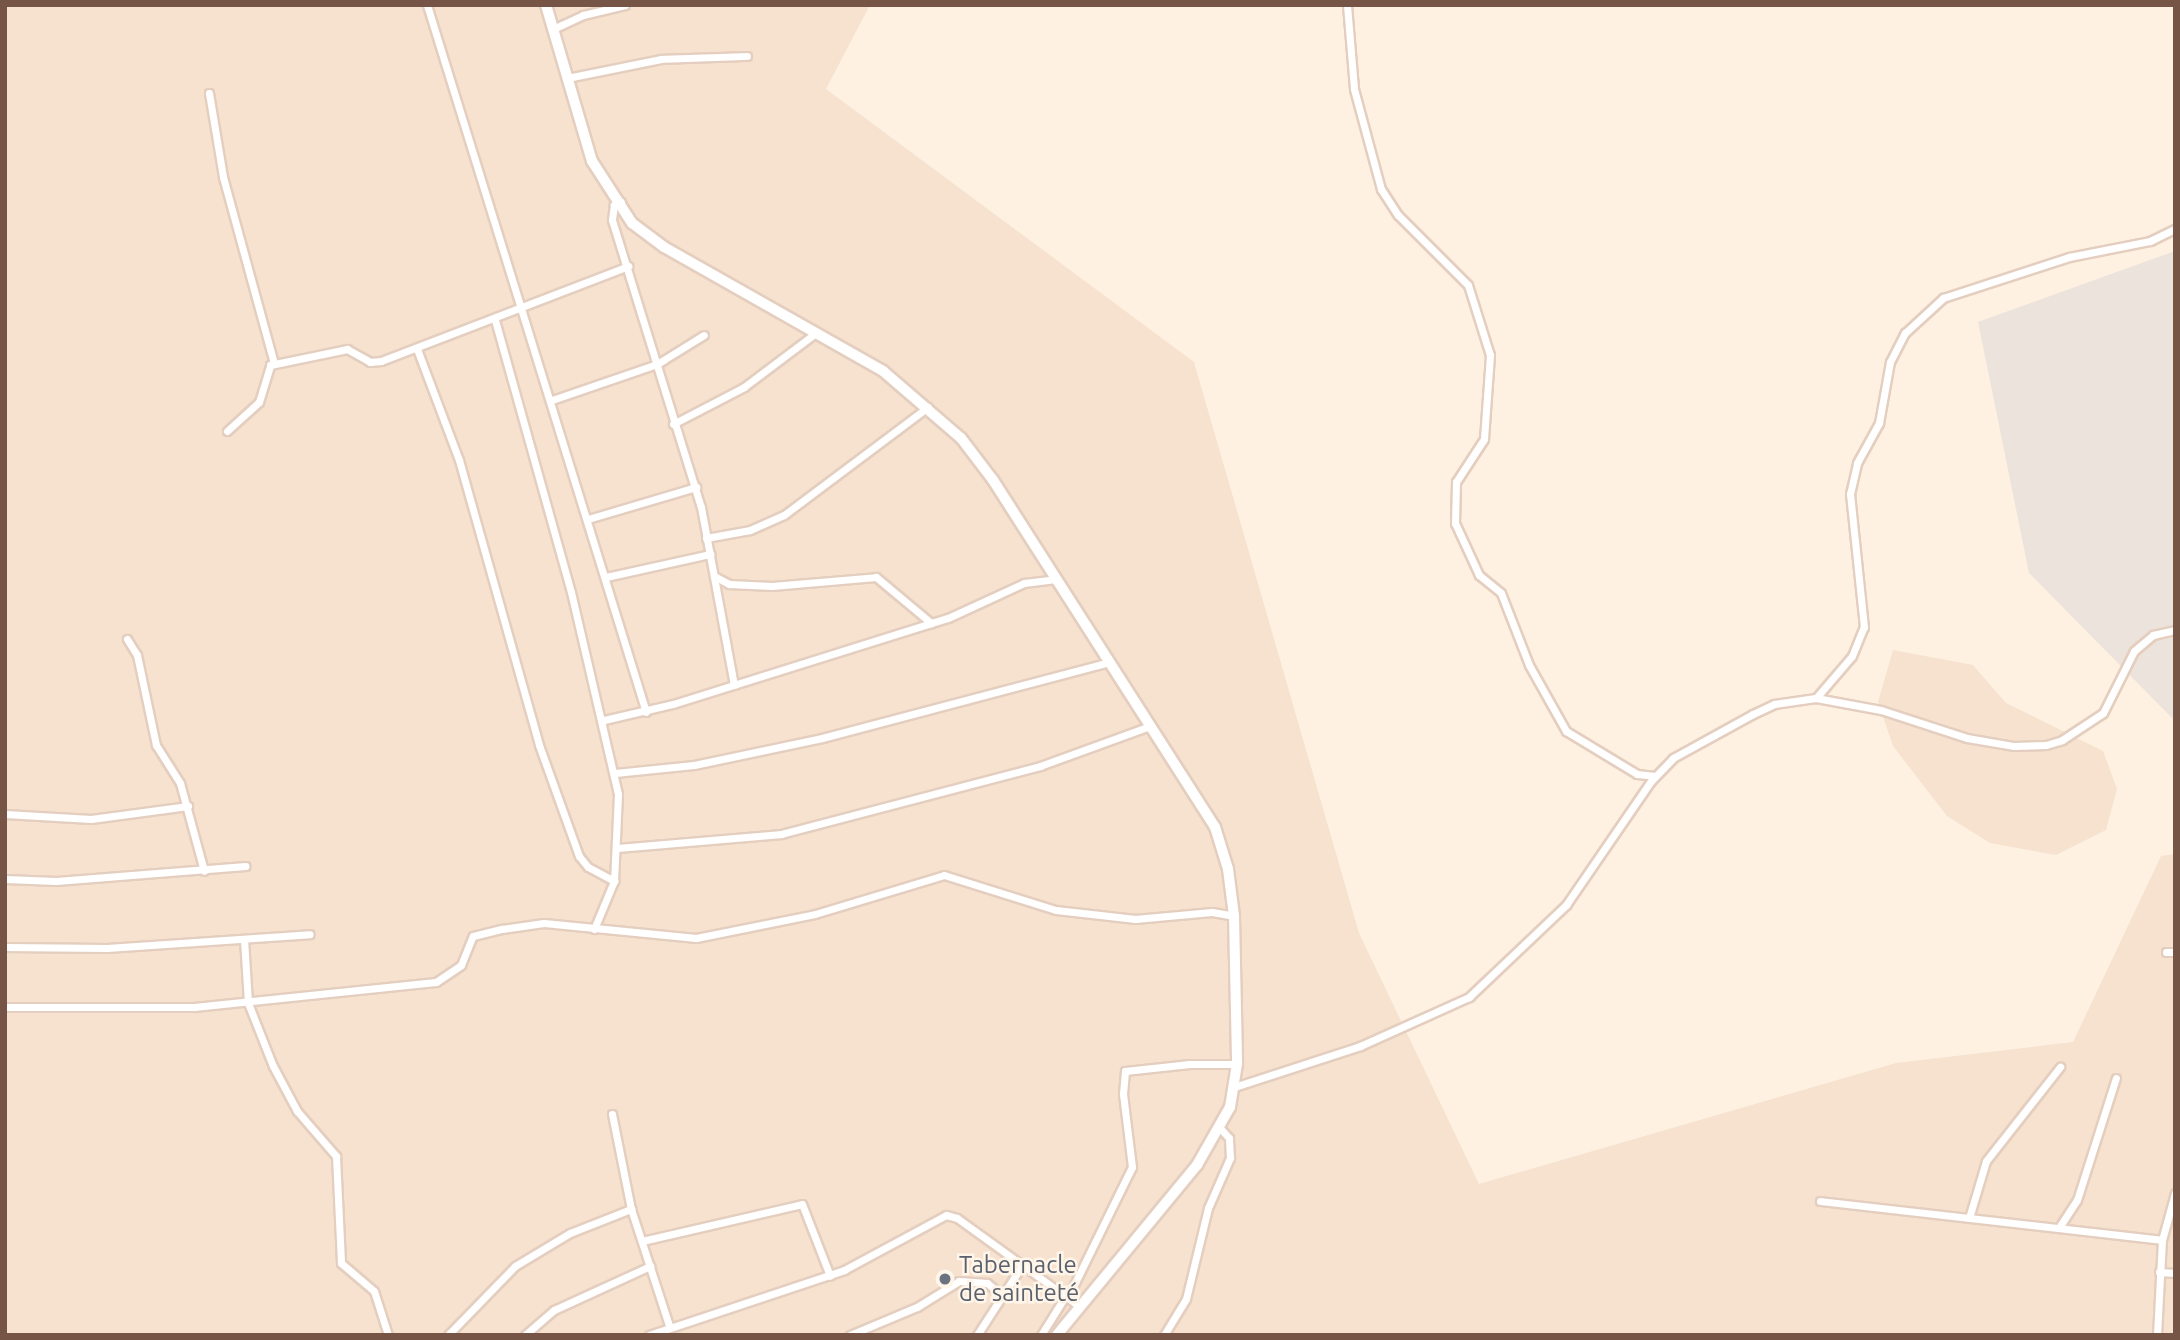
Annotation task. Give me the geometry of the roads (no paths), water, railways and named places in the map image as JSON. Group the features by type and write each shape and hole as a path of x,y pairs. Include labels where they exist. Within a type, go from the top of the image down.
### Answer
{"main road":[{"path":"546,5 592,160 606,188 622,201 632,223 664,247 883,371 929,407 993,480 1214,827 1228,869 1234,916 1237,1064 1234,1087 1220,1128 1197,1165 1057,1335"}],"street":[{"path":"427,5 552,400 646,712"},
{"path":"553,29 583,15 625,5"},
{"path":"1347,5 1354,89 1381,189 1398,215 1468,285 1490,355 1484,439 1456,482 1455,523 1479,575 1504,600 1529,665 1566,731 1637,774 1655,776"},
{"path":"567,78 661,59 747,56"},
{"path":"209,93 223,177 274,363"},
{"path":"622,201 614,205 612,220 628,266 673,424 696,487 716,577 734,685"},
{"path":"1816,698 1852,656 1864,627 1850,494 1857,463 1879,424 1891,362 1905,333 1943,298 2069,257 2150,241 2175,229"},
{"path":"227,431 259,402 266,369 274,363 346,349 375,362 495,320 521,307 628,266"},
{"path":"495,320 604,720 615,774 618,848 614,881 594,929"},
{"path":"673,424 744,387 818,332"},
{"path":"552,400 657,363 704,335"},
{"path":"417,349 459,460 539,746 579,856 588,867 614,881"},
{"path":"706,538 750,530 784,515 929,407"},
{"path":"588,519 696,487"},
{"path":"606,577 709,554"},
{"path":"716,577 729,584 772,586 876,577 931,623"},
{"path":"604,720 646,712 931,623 1024,583 1056,579"},
{"path":"1234,1087 1360,1046 1469,997 1566,905 1644,791 1673,758 1753,714 1816,698 1881,710 1967,738 2014,746 2046,744 2062,740 2103,713 2134,651 2153,635 2175,630"},
{"path":"127,639 137,655 156,745 177,776 188,806 204,871"},
{"path":"615,774 694,765 822,738 1110,662"},
{"path":"618,848 781,834 1040,766 1150,726"},
{"path":"1637,774 1644,791"},
{"path":"5,814 112,818 188,806"},
{"path":"5,879 56,881 245,866"},
{"path":"5,1007 144,1009 248,1003 414,981 436,982 461,965 473,936 502,929 544,923 696,937 815,914 943,875 966,878 1014,900 1056,910 1135,919 1212,912 1234,916"},
{"path":"5,947 107,948 310,933"},
{"path":"244,939 248,1003 290,1101 333,1149 341,1263 374,1290 388,1335"},
{"path":"1041,1335 1067,1296 1132,1167 1123,1094 1125,1071 1190,1064 1237,1064"},
{"path":"1969,1219 1986,1161 2060,1067"},
{"path":"2060,1226 2077,1200 2116,1078"},
{"path":"612,1114 631,1209 670,1328"},
{"path":"1164,1335 1186,1299 1208,1208 1230,1158 1229,1138 1220,1128"},
{"path":"2157,1335 2162,1240 2175,1193"},
{"path":"1820,1201 1969,1219 2060,1226 2162,1240"},
{"path":"642,1241 802,1204 830,1276"},
{"path":"448,1335 501,1276 522,1261 570,1233 631,1209"},
{"path":"649,1335 830,1276 946,1215 957,1218 1079,1306"},
{"path":"977,1335 1023,1264"},
{"path":"524,1335 554,1310 650,1266"},
{"path":"2159,1272 2175,1273"},
{"path":"850,1335 917,1307 959,1281 987,1283 1003,1296"}],"place":[{"name":"Tabernacle de sainteté","path":"945,1279"}]}
